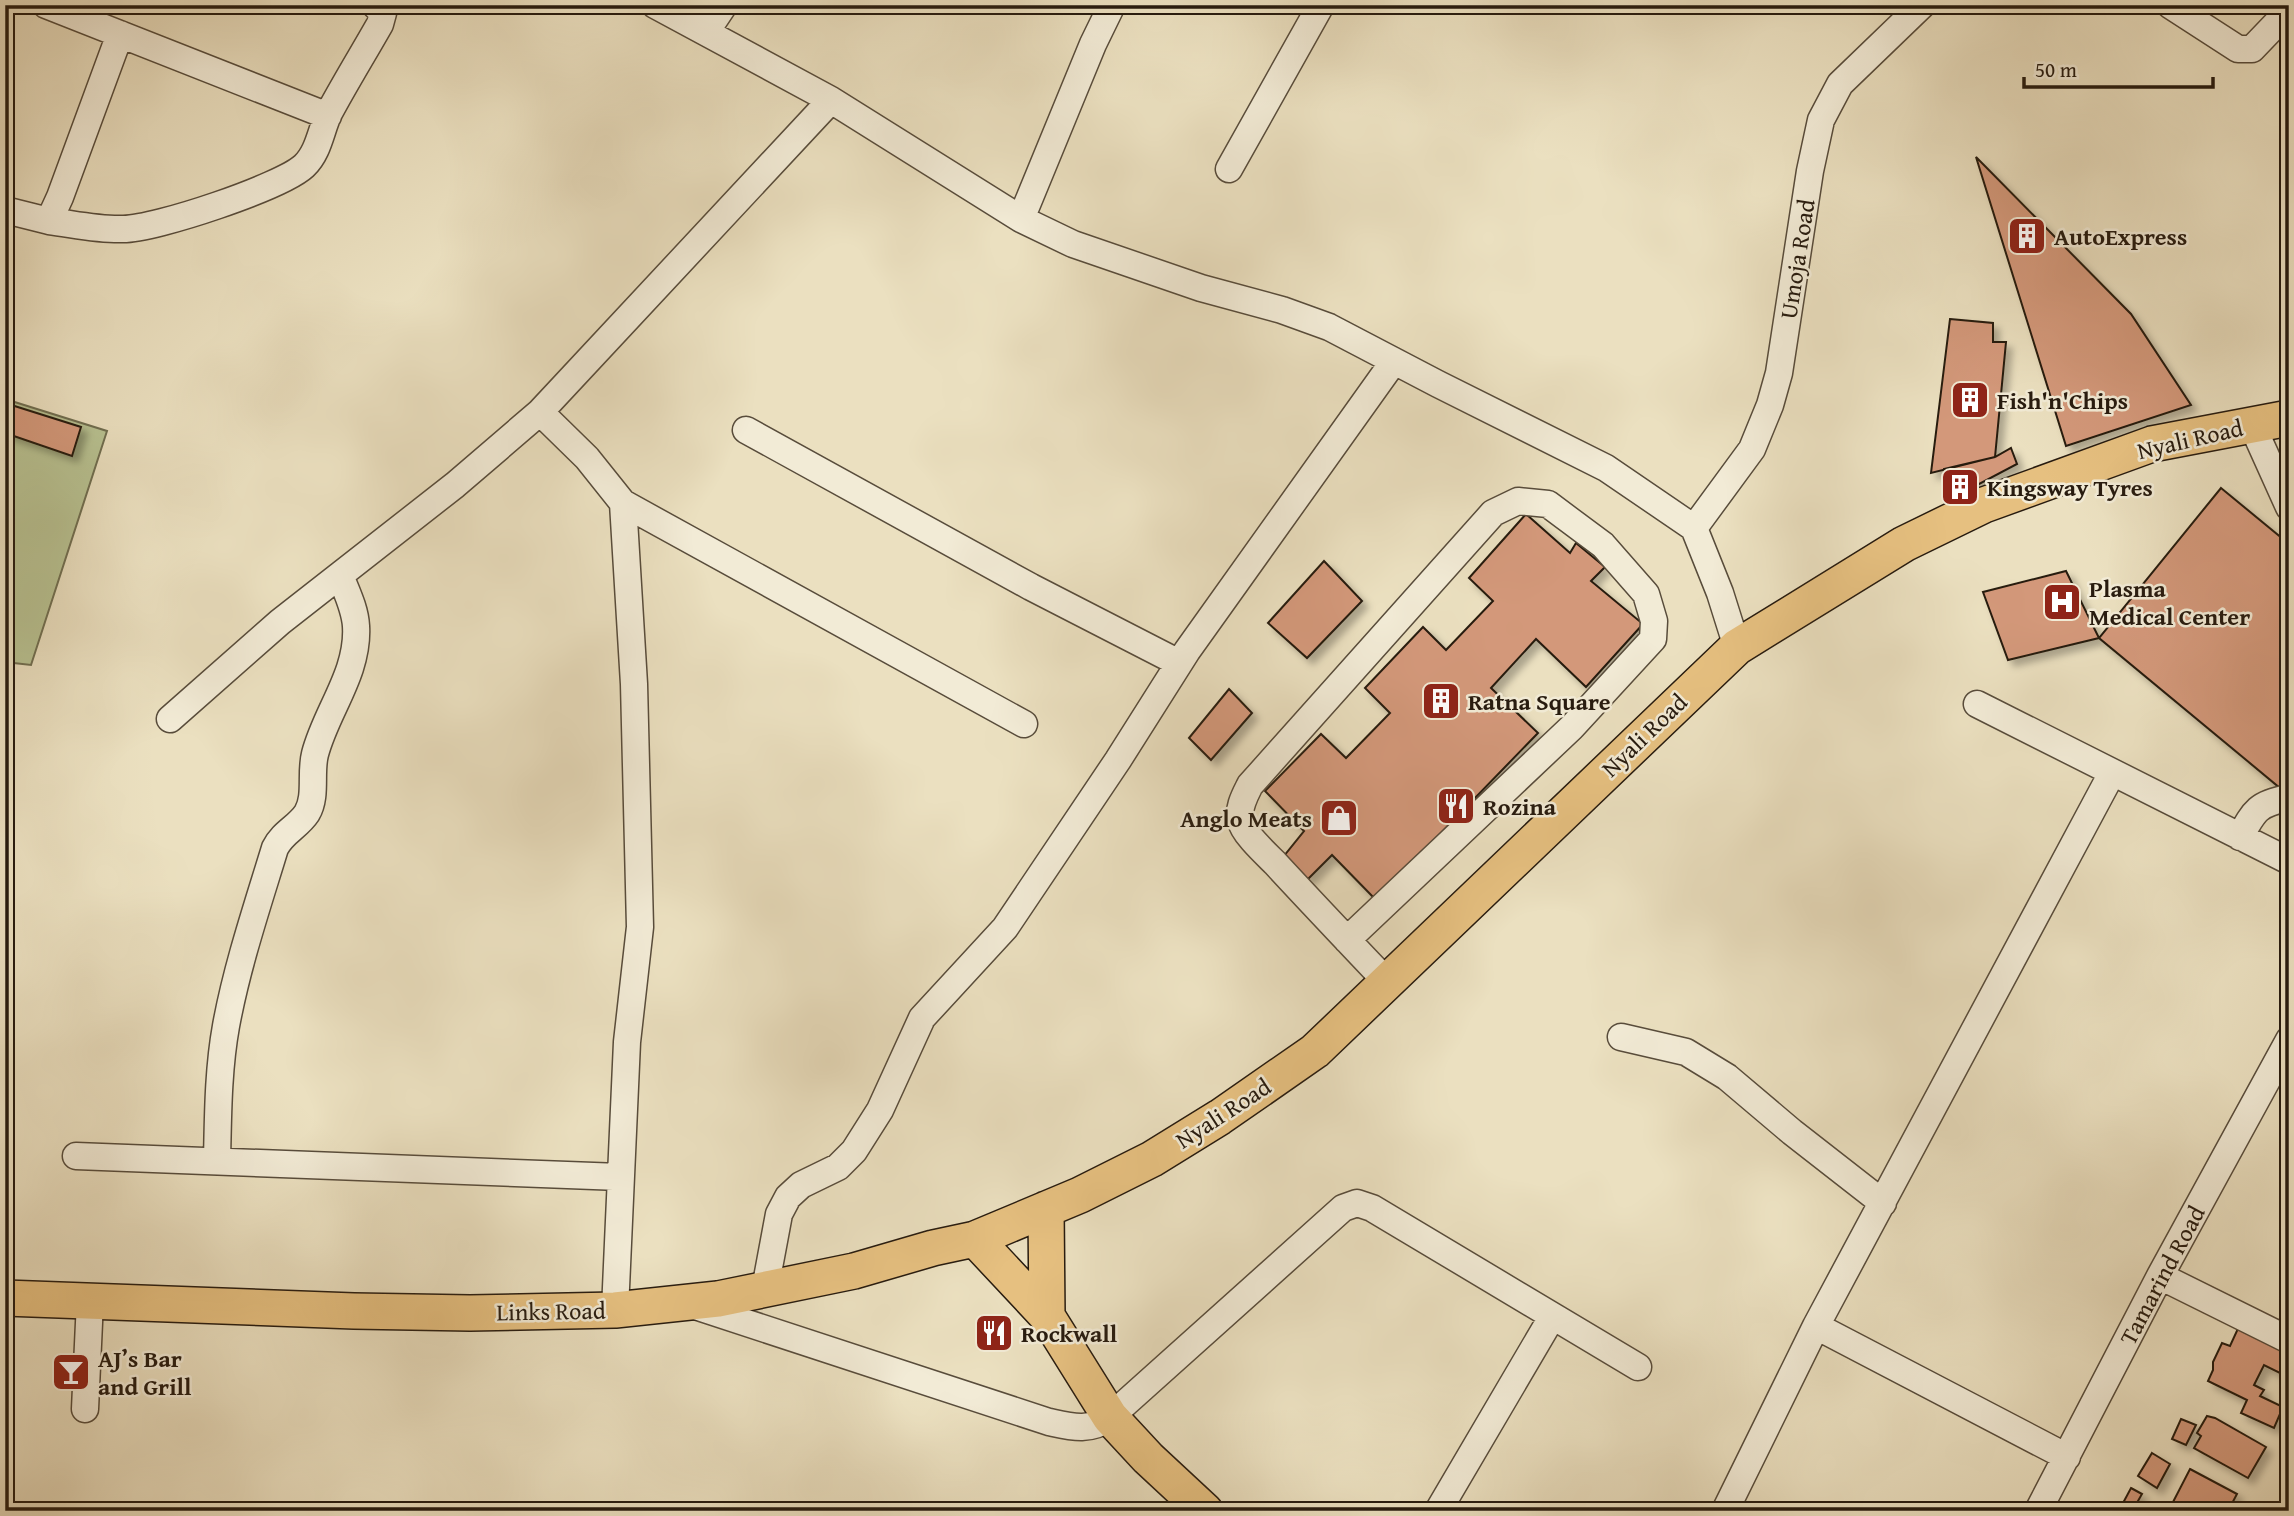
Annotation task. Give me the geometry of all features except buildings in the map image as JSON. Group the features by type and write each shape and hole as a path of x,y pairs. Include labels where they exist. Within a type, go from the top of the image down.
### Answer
{"main road":[{"name":"Nyali Road","path":"1080,1195 1152,1159 1220,1117 1315,1051 1737,647 1905,544 1984,505 2152,444 2289,418"},
{"name":"Links Road","path":"5,1298 444,1312 615,1310 718,1299 854,1270 975,1239 1080,1195"},
{"path":"1046,1209 1047,1316"},
{"path":"975,1239 1047,1316 1110,1417 1148,1458 1205,1511"}],"street":[{"path":"46,5 328,116"},
{"path":"5,210 49,220 124,229 153,225 237,198 290,175 304,166 314,151 328,116 380,24 383,13 375,5"},
{"path":"655,5 831,100 1021,219 1073,244 1201,288 1282,310 1329,327 1606,468 1694,528 1720,593 1737,647"},
{"path":"706,32 724,5"},
{"path":"1021,219 1112,5"},
{"path":"1229,169 1321,5"},
{"name":"Umoja Road","path":"1694,528 1752,449 1770,405 1779,373 1810,171 1821,120 1840,84 1922,5"},
{"path":"2170,5 2238,50 2252,49 2289,6"},
{"path":"49,220 120,34"},
{"path":"170,719 279,622 456,485 540,412 831,100"},
{"path":"765,1289 779,1214 788,1198 802,1185 838,1167 855,1151 880,1110 922,1018 1005,928 1118,760 1179,663 1394,361"},
{"path":"540,412 586,458 623,503 1024,724"},
{"path":"2252,425 2286,493"},
{"path":"746,429 1007,574 1179,663"},
{"path":"1347,940 1572,727 1653,639 1654,621 1646,594 1603,545 1548,504 1518,501 1493,513 1250,785 1241,807 1240,822 1258,845 1347,940 1387,982"},
{"path":"615,1310 627,1042 640,927 634,684 623,503"},
{"path":"217,1161 221,1061 226,1026 242,961 275,848 280,838 302,819 311,803 312,766 317,748 341,692 356,643 353,608 340,575"},
{"path":"1977,704 2289,861"},
{"path":"1725,1511 1816,1326 2112,773"},
{"path":"2240,837 2254,811 2273,801 2289,798"},
{"path":"1621,1037 1686,1052 1727,1077 1883,1203"},
{"name":"Tamarind Road","path":"2038,1511 2160,1276 2289,1040"},
{"path":"76,1156 620,1177"},
{"path":"685,1303 1049,1422 1078,1428 1100,1424 1110,1417 1343,1208 1357,1203 1372,1208 1638,1367"},
{"path":"2160,1276 2289,1340"},
{"path":"85,1409 90,1301"},
{"path":"1438,1511 1552,1318"},
{"path":"1816,1326 2067,1457"}],"green space":[{"path":"5,399 107,431 31,665 5,662"}],"place":[{"name":"AutoExpress","path":"2027,236"},
{"name":"Fish'n'Chips","path":"1970,400"},
{"name":"Kingsway Tyres","path":"1960,487"},
{"name":"Plasma Medical Center","path":"2062,602"},
{"name":"Ratna Square","path":"1441,701"},
{"name":"Rozina","path":"1456,806"},
{"name":"Anglo Meats","path":"1339,818"},
{"name":"Rockwall","path":"994,1333"},
{"name":"AJ’s Bar and Grill","path":"71,1372"}]}
